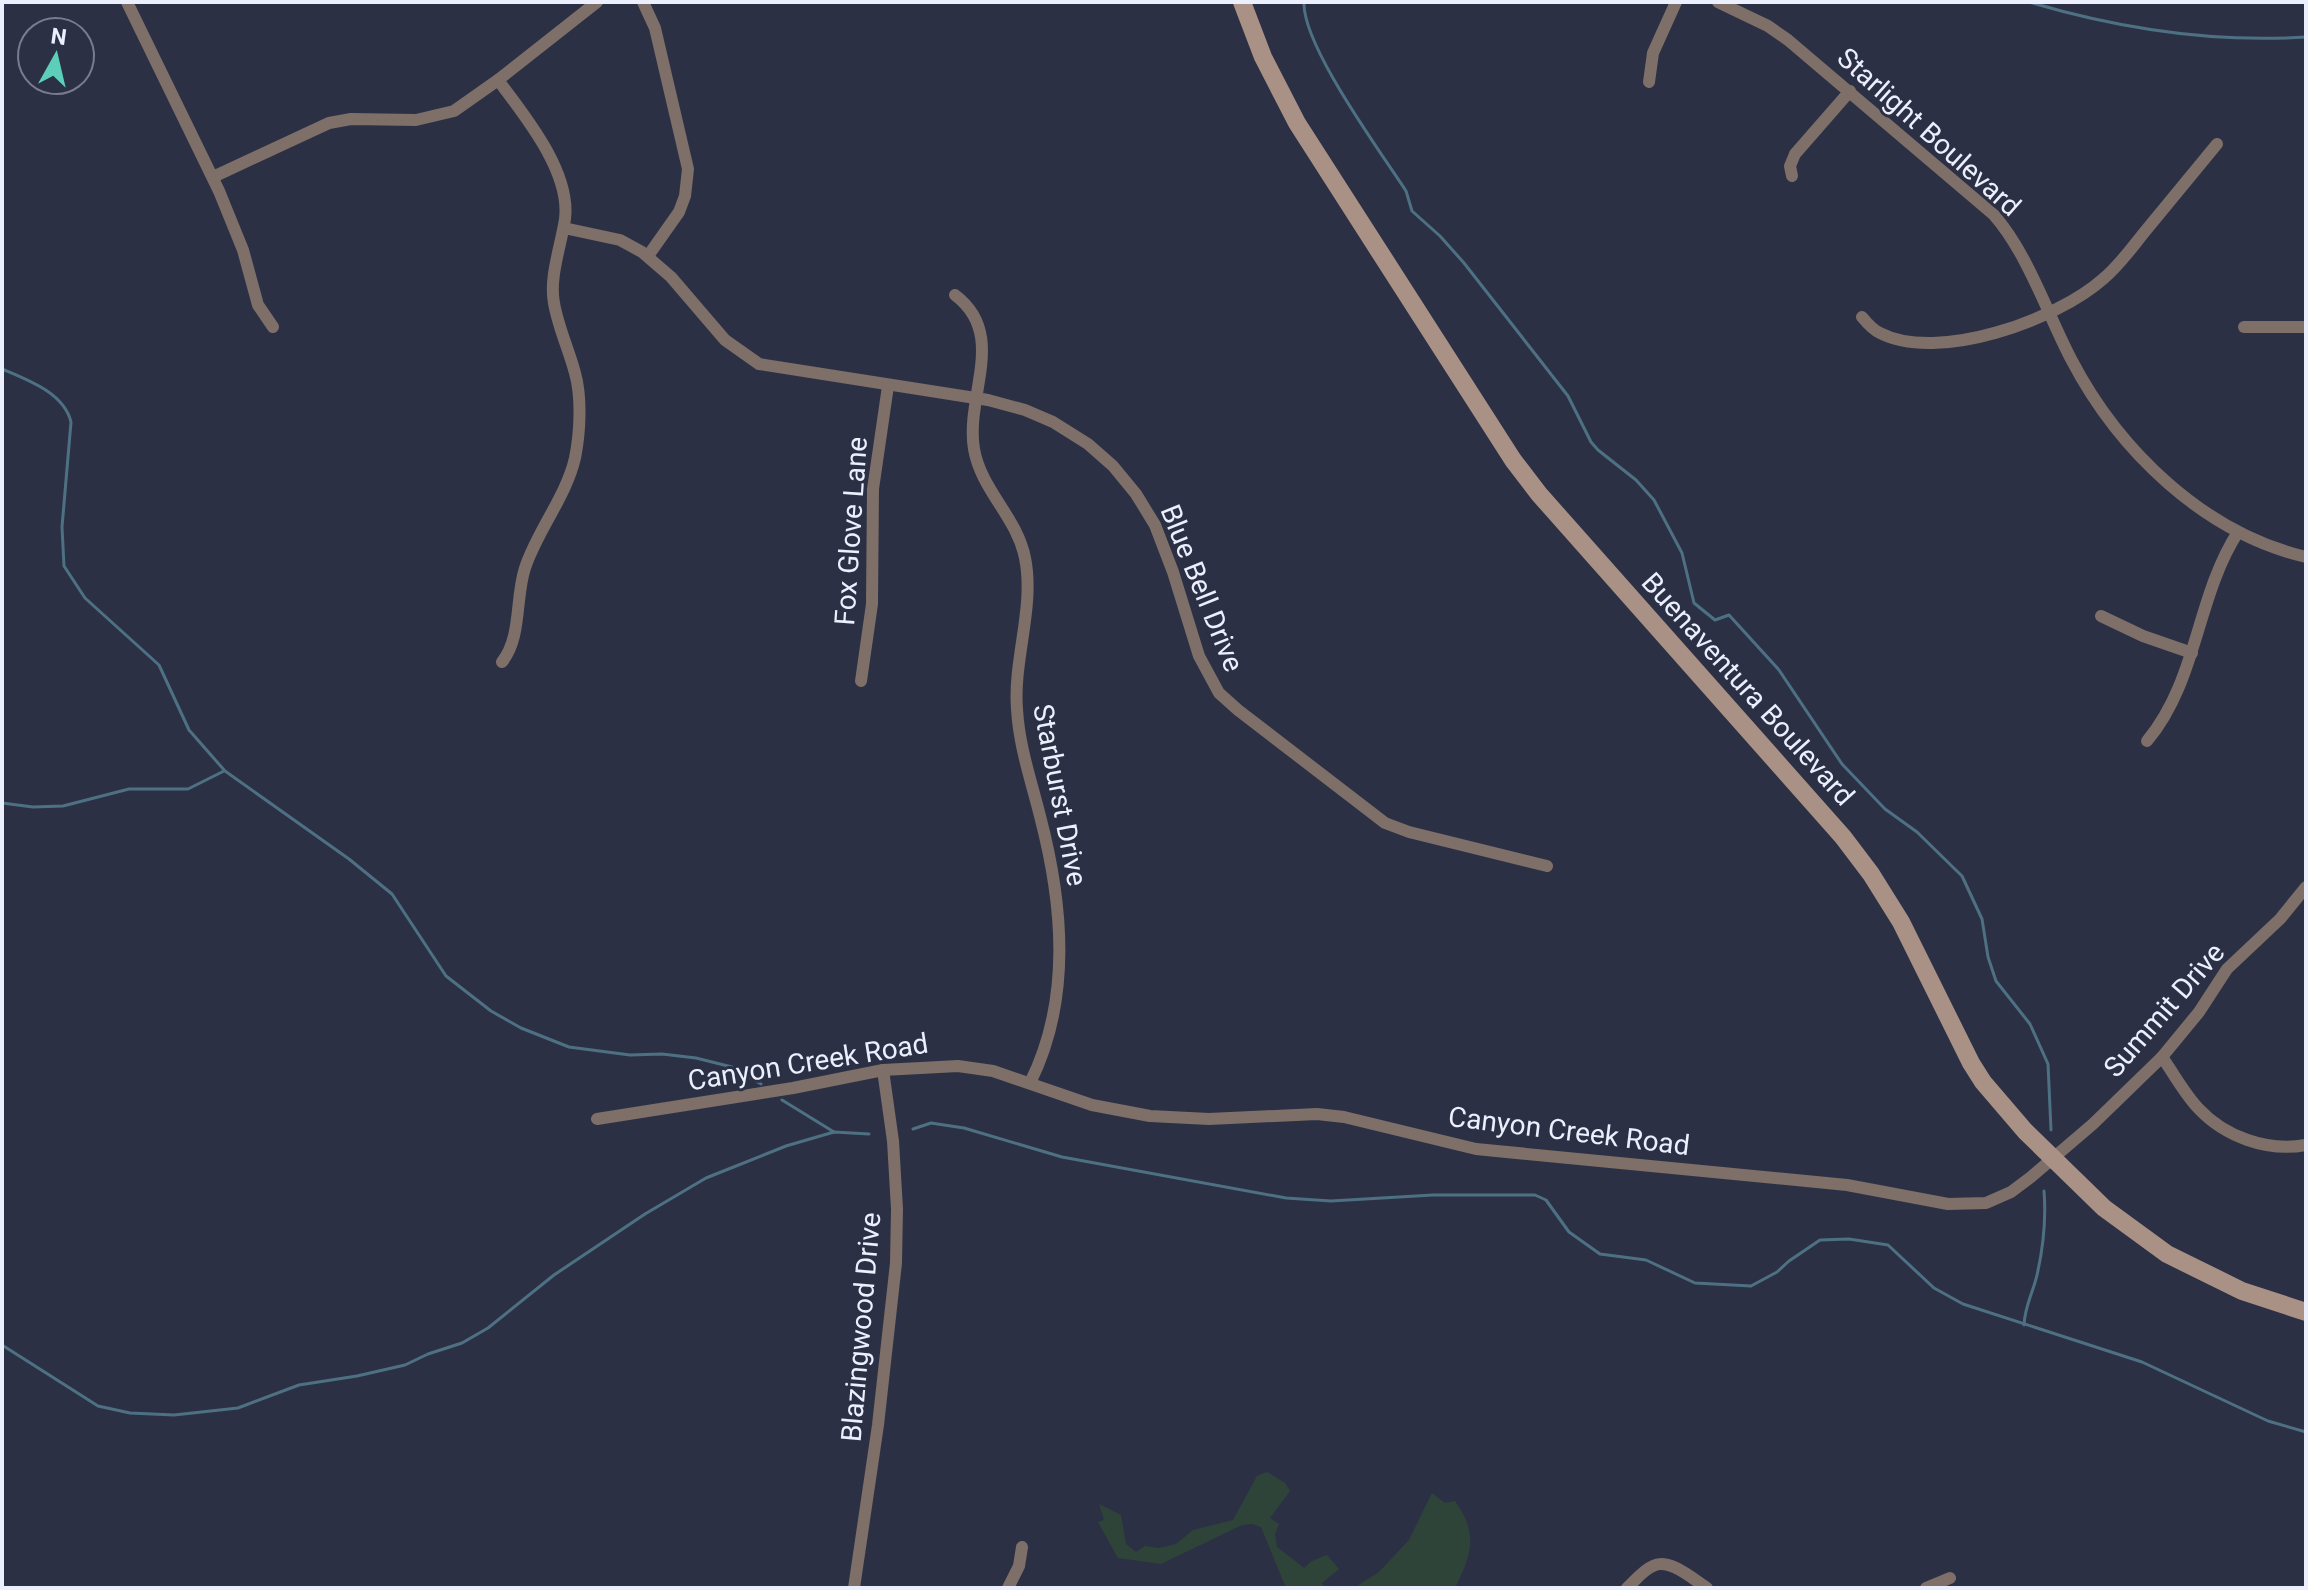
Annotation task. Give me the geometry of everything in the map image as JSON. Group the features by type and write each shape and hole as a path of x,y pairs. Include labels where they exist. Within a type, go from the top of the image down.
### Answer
{"main road":[{"name":"Buenaventura Boulevard","path":"1242,2 1263,57 1297,123 1513,460 1539,494 1843,837 1901,922 1971,1063 2007,1111 2104,1208 2167,1254 2242,1291 2306,1312"}],"street":[{"path":"127,2 213,177 243,250 258,305 273,327"},
{"path":"213,177 329,123 351,119 416,120 447,114 468,103 597,2"},
{"path":"643,2 658,38 688,169 685,196 679,212 648,256"},
{"path":"1649,82 1653,53 1676,2"},
{"name":"Starlight Boulevard","path":"1718,2 1778,33 1994,215 2014,243 2091,393 2131,447 2193,502 2238,532 2267,546 2306,557"},
{"path":"498,80 520,109 557,171 565,195 564,228 553,295 578,385 575,456 525,567 513,639 502,662"},
{"path":"1792,176 1790,166 1795,154 1850,91"},
{"path":"1862,317 1872,328 1888,336 1917,342 1947,342 1985,337 2048,311 2086,292 2111,272 2217,144"},
{"name":"Blue Bell Drive","path":"564,228 620,240 648,256 671,277 725,340 753,361 774,368 976,398 1025,410 1062,427 1096,451 1129,484 1160,535 1204,668 1219,693 1230,704 1385,823 1409,832 1547,866"},
{"name":"Starburst Drive","path":"955,295 974,314 982,337 972,428 976,460 1016,530 1027,566 1017,684 1018,728 1041,820 1060,945 1057,1005 1044,1050 1030,1083"},
{"path":"2244,327 2306,327"},
{"name":"Fox Glove Lane","path":"861,681 872,604 873,489 888,386"},
{"path":"2147,741 2171,708 2192,653 2219,565 2238,532"},
{"path":"2101,616 2143,636 2192,653"},
{"name":"Summit Drive","path":"2052,1157 2093,1124 2162,1057 2199,1012 2227,969 2280,919 2306,887"},
{"path":"2162,1057 2198,1108 2225,1129 2242,1139 2271,1146 2306,1145"},
{"name":"Canyon Creek Road","path":"597,1119 793,1088 883,1070 958,1066 993,1071 1092,1105 1150,1116 1209,1119 1304,1115 1344,1117 1476,1149 1847,1185 1962,1205 1986,1203 2003,1197 2052,1157"},
{"name":"Blazingwood Drive","path":"854,1588 880,1410 896,1263 897,1195 883,1070"},
{"path":"1008,1588 1019,1566 1022,1547"},
{"path":"1627,1588 1653,1566 1662,1563 1707,1588"},
{"path":"1926,1588 1950,1578"}],"green space":[{"path":"1267,1472 1285,1483 1290,1491 1270,1518 1279,1524 1275,1534 1277,1547 1304,1568 1327,1555 1339,1569 1322,1583 1325,1588 1286,1588 1261,1527 1252,1524 1242,1525 1161,1564 1118,1558 1098,1522 1104,1520 1099,1504 1121,1515 1126,1544 1136,1552 1145,1546 1159,1548 1176,1544 1193,1530 1233,1520 1257,1476"},
{"path":"1432,1493 1445,1503 1455,1501 1470,1533 1469,1553 1457,1588 1354,1588 1379,1572 1409,1540"}],"waterway":[{"path":"1304,2 1315,44 1362,125 1406,191 1412,211 1464,263 1568,396 1591,442 1636,480 1654,500 1682,553 1694,603 1715,620 1729,615 1779,670 1842,764 1885,809 1917,832 1962,876 1982,919 1988,957 1996,981 2030,1024 2048,1064 2051,1130"},
{"path":"2029,2 2097,20 2166,32 2236,38 2306,37"},
{"path":"2,369 53,395 71,422 62,527 64,566 85,598 159,665 189,730 225,771 349,859 392,894 446,976 491,1011 521,1028 569,1047 630,1055 662,1054 696,1058 732,1067 761,1084"},
{"path":"2,803 33,807 63,806 129,789 188,789 224,771"},
{"path":"782,1100 834,1132"},
{"path":"913,1129 931,1123 964,1128 1062,1157 1286,1198 1331,1201 1433,1195 1535,1195 1546,1200 1569,1232 1600,1254 1646,1260 1695,1283 1751,1286 1777,1272 1820,1240 1849,1239 1888,1245 1934,1288 1963,1304 2142,1362 2268,1421 2306,1432"},
{"path":"2,1345 98,1406 130,1413 174,1415 238,1408 299,1385 405,1365 462,1343 488,1328 554,1275 645,1214 706,1178 786,1146 834,1132 869,1134"},
{"path":"2024,1325 2041,1255 2044,1191"}]}
